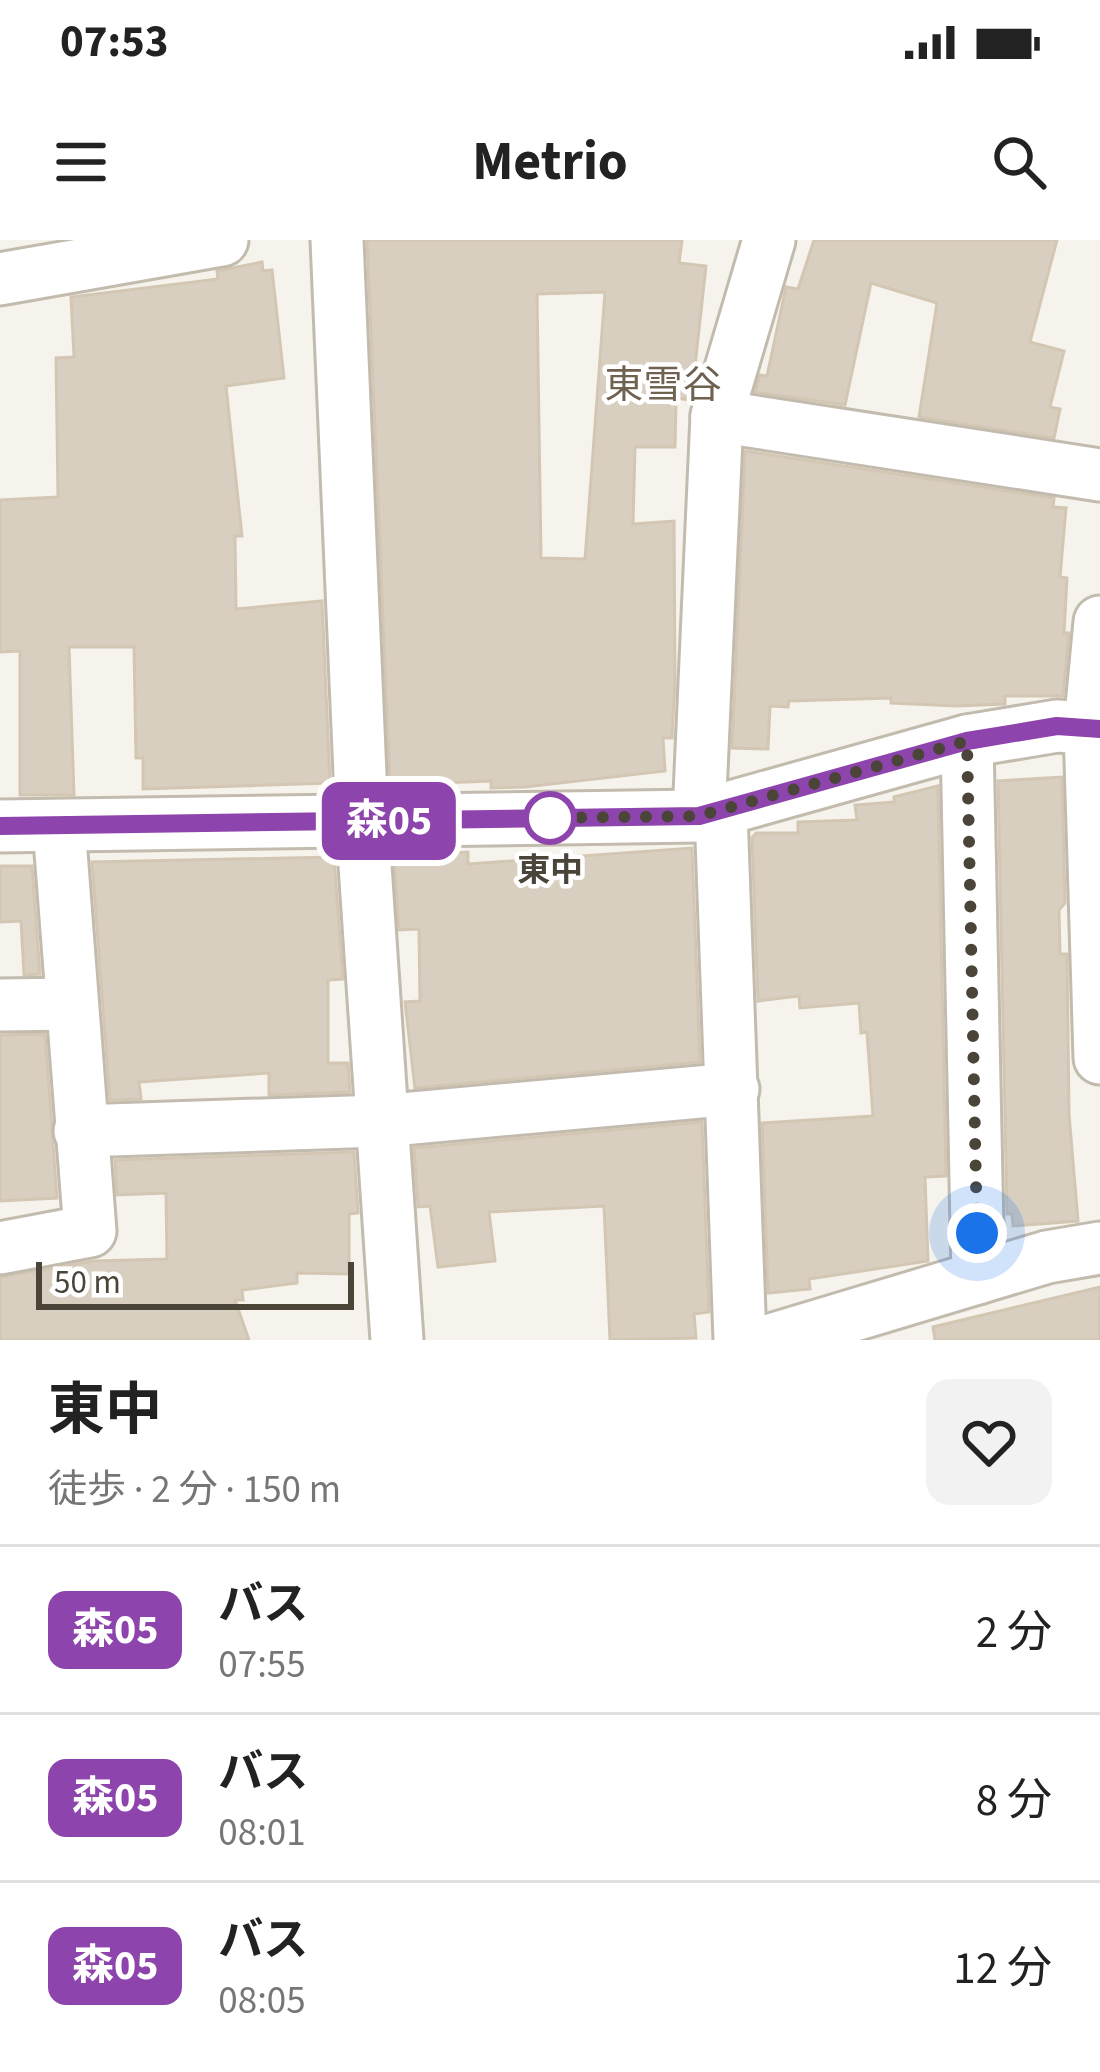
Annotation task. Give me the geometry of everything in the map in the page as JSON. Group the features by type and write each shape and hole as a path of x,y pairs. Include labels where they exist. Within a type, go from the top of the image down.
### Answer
{"street":[{"path":"0,279 222,240"},
{"path":"337,240 362,821 397,1340"},
{"path":"740,1340 733,1089 710,814 717,416 769,240"},
{"path":"717,416 1100,475"},
{"path":"1100,622 1095,728 1100,1058"},
{"path":"0,826 710,814 967,741 1057,726 1095,728"},
{"path":"967,741 978,1278"},
{"path":"0,1249 90,1231 59,826"},
{"path":"0,1005 71,1004"},
{"path":"80,1131 380,1121 733,1089"},
{"path":"770,1340 978,1278 1100,1248"}],"building":[{"path":"367,240 682,240 679,263 706,266 695,366 700,367 690,400 676,398 675,447 635,447 633,524 674,521 675,680 672,738 663,738 665,771 525,787 491,788 491,781 390,785","holes":["605,292 585,559 541,558 537,294"]},
{"path":"814,240 1057,240 1030,342 1064,351 1050,407 1060,409 1054,438 919,417 937,303 871,283 845,405 755,392 760,375 767,376 786,287 798,289"},
{"path":"262,262 263,271 272,270 284,378 226,386 242,536 235,536 236,609 322,601 330,783 143,789 143,758 136,758 134,647 69,647 74,795 20,795 20,651 0,652 0,500 58,497 56,358 74,357 71,297 218,279 217,271"},
{"path":"745,451 1054,498 1053,507 1066,508 1060,577 1067,578 1064,633 1069,633 1063,696 1005,696 1005,704 957,706 891,703 891,698 789,701 788,707 770,706 768,749 732,748"},
{"path":"1062,777 1065,903 1059,910 1060,954 1067,954 1069,1114 1078,1221 1013,1226 1012,1214 1007,1214 998,781"},
{"path":"938,786 946,1176 925,1177 928,1261 809,1279 810,1289 768,1293 762,1123 873,1116 867,1032 861,1033 859,1003 800,1008 799,996 758,1001 752,838 756,833 798,833 798,822 857,820 855,805 894,802 894,797"},
{"path":"692,848 700,1062 415,1088 405,1002 420,1001 419,929 399,930 394,857 468,852 468,864"},
{"path":"334,857 343,979 328,980 328,1063 348,1063 350,1092 269,1095 269,1073 139,1082 141,1099 110,1100 92,862"},
{"path":"0,866 32,866 40,974 24,975 21,921 0,922"},
{"path":"45,1034 57,1198 0,1201 0,1035"},
{"path":"702,1122 709,1312 694,1314 696,1338 610,1340 604,1206 489,1212 495,1261 438,1267 430,1206 418,1207 414,1148"},
{"path":"354,1152 358,1213 349,1214 349,1274 297,1273 297,1283 242,1290 243,1300 235,1300 249,1340 0,1340 0,1277 94,1261 167,1259 166,1193 117,1195 115,1160"},
{"path":"1100,1287 1100,1340 935,1340 933,1327"}],"bus line":[{"name":"森05","path":"0,826 699,816 967,741 1057,726 1100,729"}],"place":[{"name":"東中","path":"550,818"}],"district":[{"name":"東雪谷","path":"663,384"}],"route":[{"path":"550,818 544,818 721,812 967,741 977,1233"}]}
